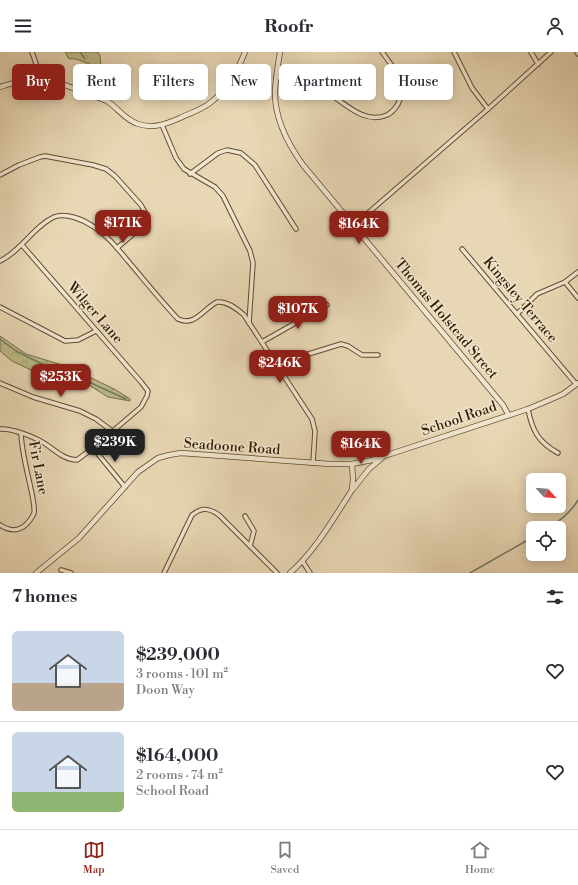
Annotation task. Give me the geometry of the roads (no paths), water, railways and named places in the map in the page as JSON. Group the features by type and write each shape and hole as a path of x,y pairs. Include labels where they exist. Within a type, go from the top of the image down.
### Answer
{"street":[{"path":"32,52 36,64"},
{"path":"65,85 107,101 114,105 134,123 151,126 162,125 197,111 210,103 236,71 245,52"},
{"name":"Thomas Holstead Street","path":"280,52 276,77 276,104 282,128 303,165 503,405 508,414"},
{"path":"276,77 318,87 358,113 367,117 382,117 390,113 396,107 402,91 401,81 382,52"},
{"path":"454,52 472,88 488,109"},
{"path":"531,52 538,64"},
{"path":"353,226 488,109 551,52"},
{"path":"0,87 12,84"},
{"path":"162,125 181,166 190,174 215,187 223,196 250,251 253,263 249,323"},
{"path":"190,174 218,153 227,150 241,153 255,165 296,229"},
{"path":"0,175 35,158 45,156 101,166 111,172 141,205 146,214 146,222 144,226 117,248"},
{"path":"0,261 22,245 46,222 56,216 64,216 84,221 94,226 117,248 178,319 183,322 194,321 216,302 227,303 234,307 244,315 315,425 313,463"},
{"name":"Wilger Lane","path":"22,245 148,391 141,407 112,431"},
{"name":"Kingsley Terrace","path":"462,249 577,383"},
{"path":"517,314 538,294 565,282 578,272"},
{"path":"565,282 578,298"},
{"path":"262,342 327,305"},
{"path":"0,307 56,338 65,341 78,340 96,331"},
{"path":"276,364 341,344 348,346 362,355 378,355"},
{"path":"0,383 33,398 80,411 96,419 112,431 77,460 72,460 66,458 39,440 10,430 0,429"},
{"name":"School Road","path":"352,464 387,455 508,414 528,409 554,398 577,383"},
{"path":"528,409 531,425 539,437 549,448 558,453"},
{"name":"Fir Lane","path":"0,525 12,530 18,530 25,525 34,513 21,447 21,434"},
{"path":"93,448 125,487"},
{"name":"Seadoone Road","path":"36,573 79,538 138,472 158,458 181,453 313,463 352,464"},
{"path":"290,573 303,562 352,490 369,469 387,455"},
{"path":"352,464 352,490"},
{"path":"164,573 187,522 198,510 205,509 211,510 219,515 277,573"},
{"path":"245,516 254,531 250,546"},
{"path":"303,562 310,573"},
{"path":"62,570 71,573"}],"waterway":[{"path":"80,52 85,59"},
{"path":"0,339 16,351 42,364 80,378 126,399"},
{"path":"558,521 565,516 578,500"},
{"path":"470,573 526,541"}]}
